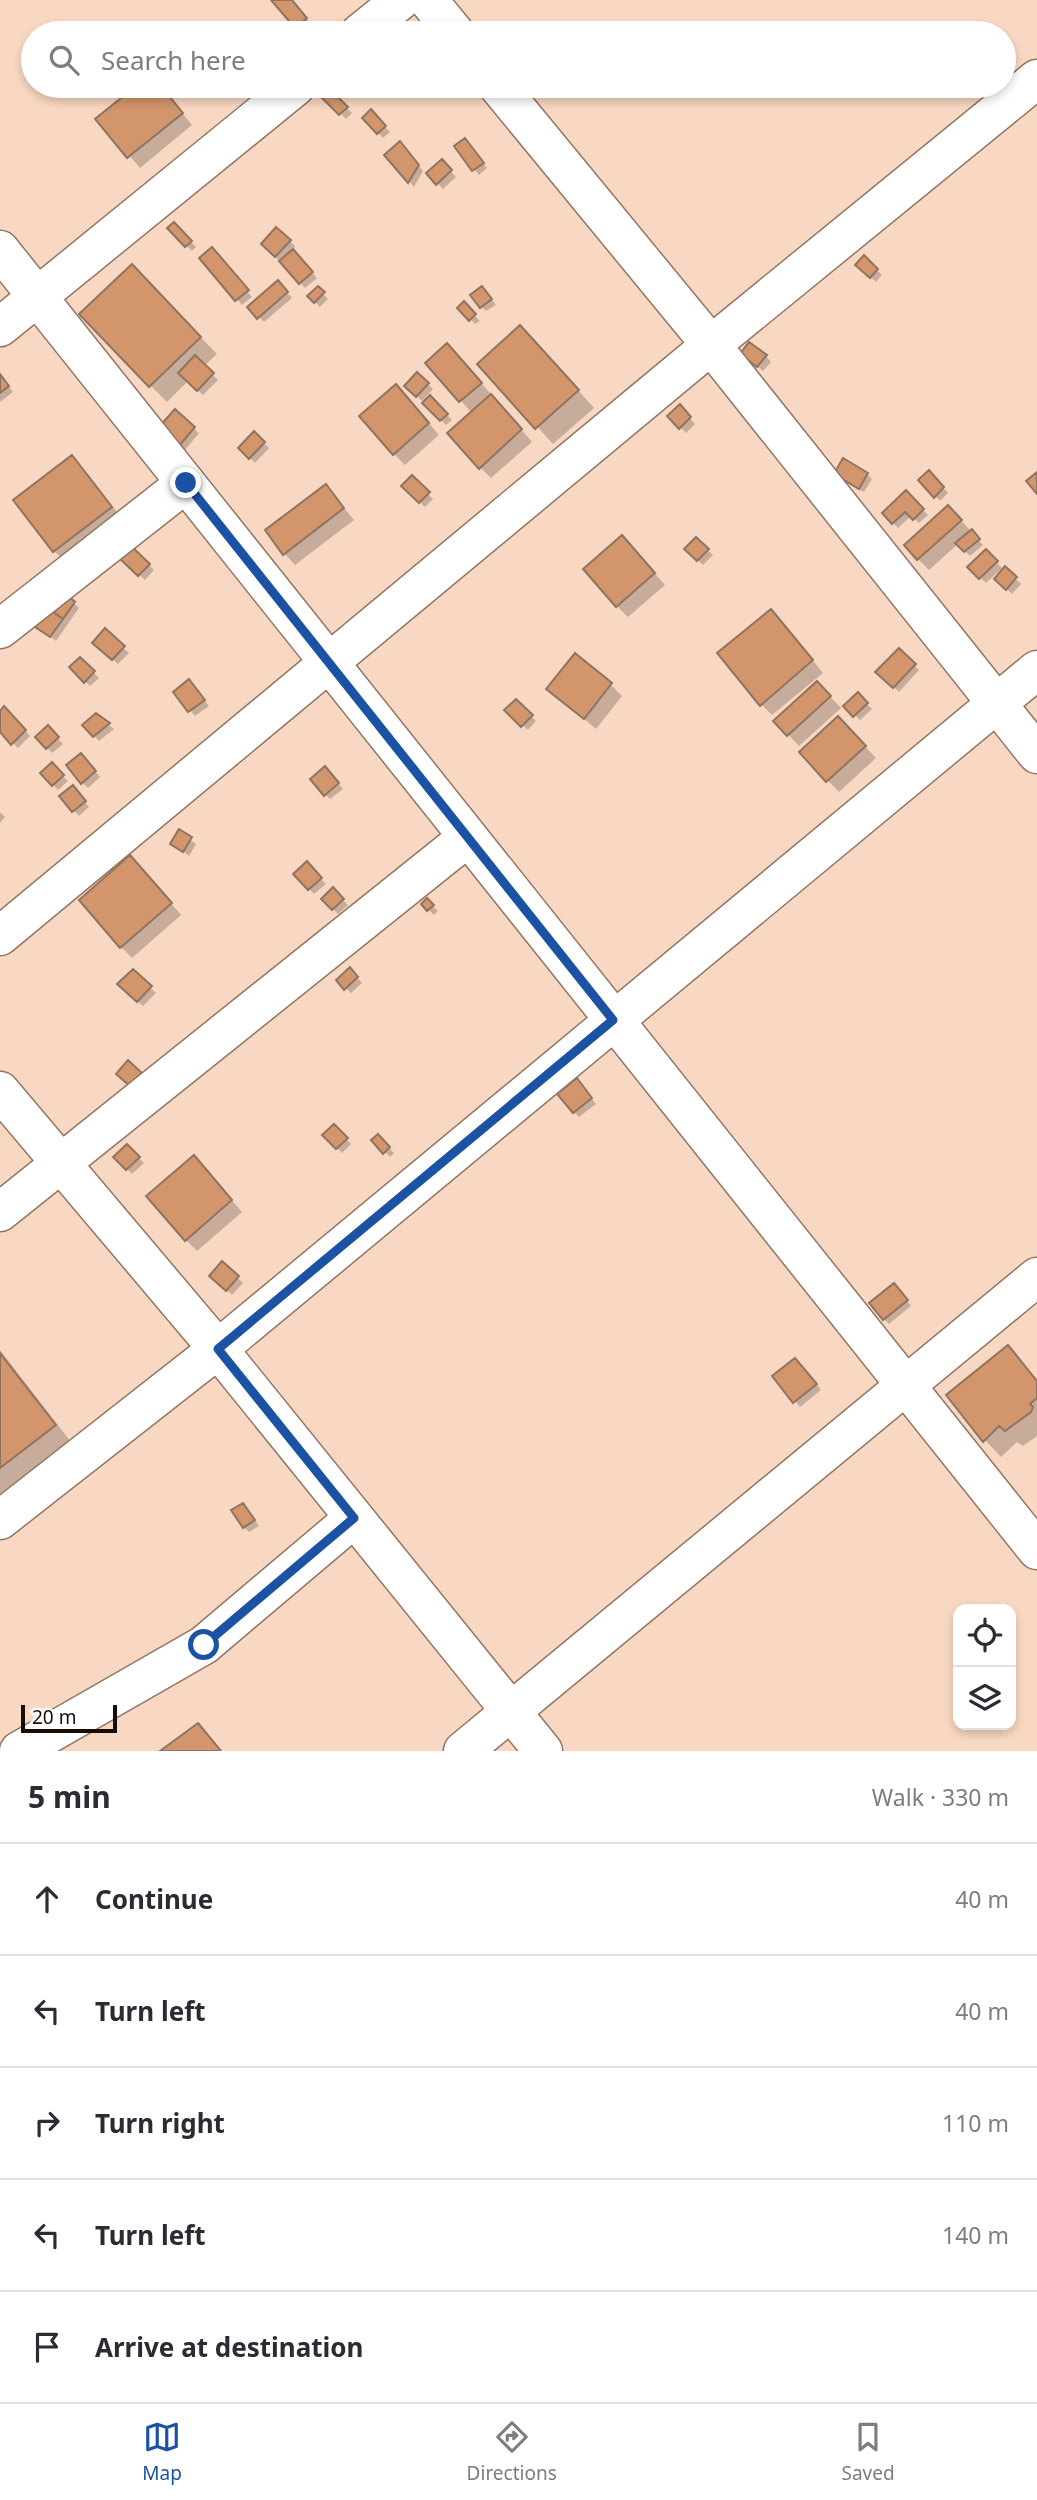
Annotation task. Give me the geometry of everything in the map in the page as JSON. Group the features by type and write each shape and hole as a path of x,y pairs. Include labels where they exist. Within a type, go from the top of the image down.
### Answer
{"street":[{"path":"375,21 401,0"},
{"path":"428,0 445,21"},
{"path":"1016,96 1037,79"},
{"path":"0,327 281,98"},
{"path":"508,98 711,345 1037,754"},
{"path":"0,936 711,345 1014,98"},
{"path":"0,250 1037,1550"},
{"path":"0,629 186,483"},
{"path":"0,1520 218,1349 1037,670"},
{"path":"0,1212 468,837"},
{"path":"0,1091 218,1349 543,1751"},
{"path":"463,1751 1037,1277"},
{"path":"19,1751 204,1645 354,1518"}],"building":[{"path":"271,0 292,0 307,18 303,21 289,21"},
{"path":"121,98 171,98 183,113 127,158 95,119"},
{"path":"322,98 339,98 348,107 339,115"},
{"path":"371,109 386,126 377,134 362,118"},
{"path":"465,138 484,163 472,171 454,146"},
{"path":"400,141 419,165 408,183 384,155"},
{"path":"442,159 452,170 436,185 426,173"},
{"path":"174,222 192,241 185,247 167,228"},
{"path":"276,227 291,240 275,257 261,244"},
{"path":"212,247 249,290 235,301 199,258"},
{"path":"293,249 313,272 299,284 279,261"},
{"path":"864,255 878,269 870,278 855,265"},
{"path":"132,264 201,337 149,387 79,314"},
{"path":"278,280 288,292 257,319 247,307"},
{"path":"318,286 325,292 314,303 307,296"},
{"path":"482,286 492,299 480,308 470,295"},
{"path":"464,301 476,314 469,321 457,308"},
{"path":"520,325 579,390 535,429 477,364"},
{"path":"749,342 767,355 757,367 740,354"},
{"path":"447,343 482,383 459,402 425,363"},
{"path":"195,355 214,373 197,391 178,373"},
{"path":"417,372 429,383 416,397 404,386"},
{"path":"0,374 9,386 0,393"},
{"path":"396,384 429,423 393,455 359,416"},
{"path":"491,394 522,429 479,469 447,433"},
{"path":"430,395 448,414 440,421 422,403"},
{"path":"680,404 691,417 679,429 667,416"},
{"path":"175,409 195,427 179,446 158,428"},
{"path":"254,431 265,442 249,459 238,448"},
{"path":"72,455 112,507 53,552 13,500"},
{"path":"843,458 868,473 859,489 834,474"},
{"path":"929,470 944,487 934,498 918,480"},
{"path":"1037,472 1037,494 1026,481"},
{"path":"412,475 430,492 419,503 401,486"},
{"path":"326,484 344,508 283,555 265,530"},
{"path":"906,490 924,509 913,520 905,512 892,524 882,513"},
{"path":"948,505 962,520 917,560 904,545"},
{"path":"972,529 980,539 964,552 955,543"},
{"path":"622,535 655,573 616,607 583,569"},
{"path":"696,537 709,549 697,561 684,549"},
{"path":"129,544 150,564 138,576 117,556"},
{"path":"986,549 998,561 979,579 967,567"},
{"path":"1005,566 1017,577 1006,590 994,579"},
{"path":"63,591 75,602 63,619 48,608"},
{"path":"48,608 63,619 50,637 35,627"},
{"path":"771,609 813,660 760,706 717,653"},
{"path":"105,628 125,646 112,660 92,643"},
{"path":"899,648 916,664 893,688 875,672"},
{"path":"575,653 612,683 584,719 546,689"},
{"path":"80,657 95,671 84,683 69,667"},
{"path":"189,679 205,700 188,712 173,692"},
{"path":"817,681 831,696 787,736 773,721"},
{"path":"858,692 868,703 853,717 843,706"},
{"path":"516,699 533,715 521,727 504,710"},
{"path":"4,706 26,730 11,745 0,732 0,711"},
{"path":"96,713 110,723 93,737 82,725"},
{"path":"838,716 866,746 826,782 799,752"},
{"path":"48,725 59,737 46,749 35,737"},
{"path":"81,753 96,771 81,784 66,765"},
{"path":"52,762 64,775 52,786 40,773"},
{"path":"325,766 339,783 324,796 310,779"},
{"path":"73,785 86,801 72,812 59,796"},
{"path":"179,829 192,837 183,852 170,844"},
{"path":"130,855 172,903 120,948 79,900"},
{"path":"307,861 322,878 308,890 293,874"},
{"path":"333,887 344,899 332,910 321,899"},
{"path":"427,898 434,905 427,911 421,904"},
{"path":"350,967 358,977 344,990 336,980"},
{"path":"133,969 152,986 137,1002 117,984"},
{"path":"128,1060 143,1074 131,1087 116,1074"},
{"path":"577,1078 592,1098 573,1113 557,1094"},
{"path":"334,1124 348,1138 336,1149 322,1135"},
{"path":"378,1134 390,1147 383,1154 371,1140"},
{"path":"127,1144 140,1157 126,1170 113,1157"},
{"path":"194,1155 232,1200 185,1241 146,1196"},
{"path":"222,1261 239,1276 226,1291 209,1276"},
{"path":"894,1283 908,1300 883,1320 869,1303"},
{"path":"1008,1345 1037,1381 1037,1398 1030,1404 1033,1407 1031,1412 1005,1431 999,1426 983,1442 946,1395"},
{"path":"0,1353 56,1425 0,1468"},
{"path":"795,1358 817,1384 793,1403 772,1376"},
{"path":"243,1503 255,1520 243,1528 231,1510"},
{"path":"198,1723 221,1751 160,1751"}],"route":[{"path":"186,483 613,1020 218,1349 354,1518 204,1645"}]}
